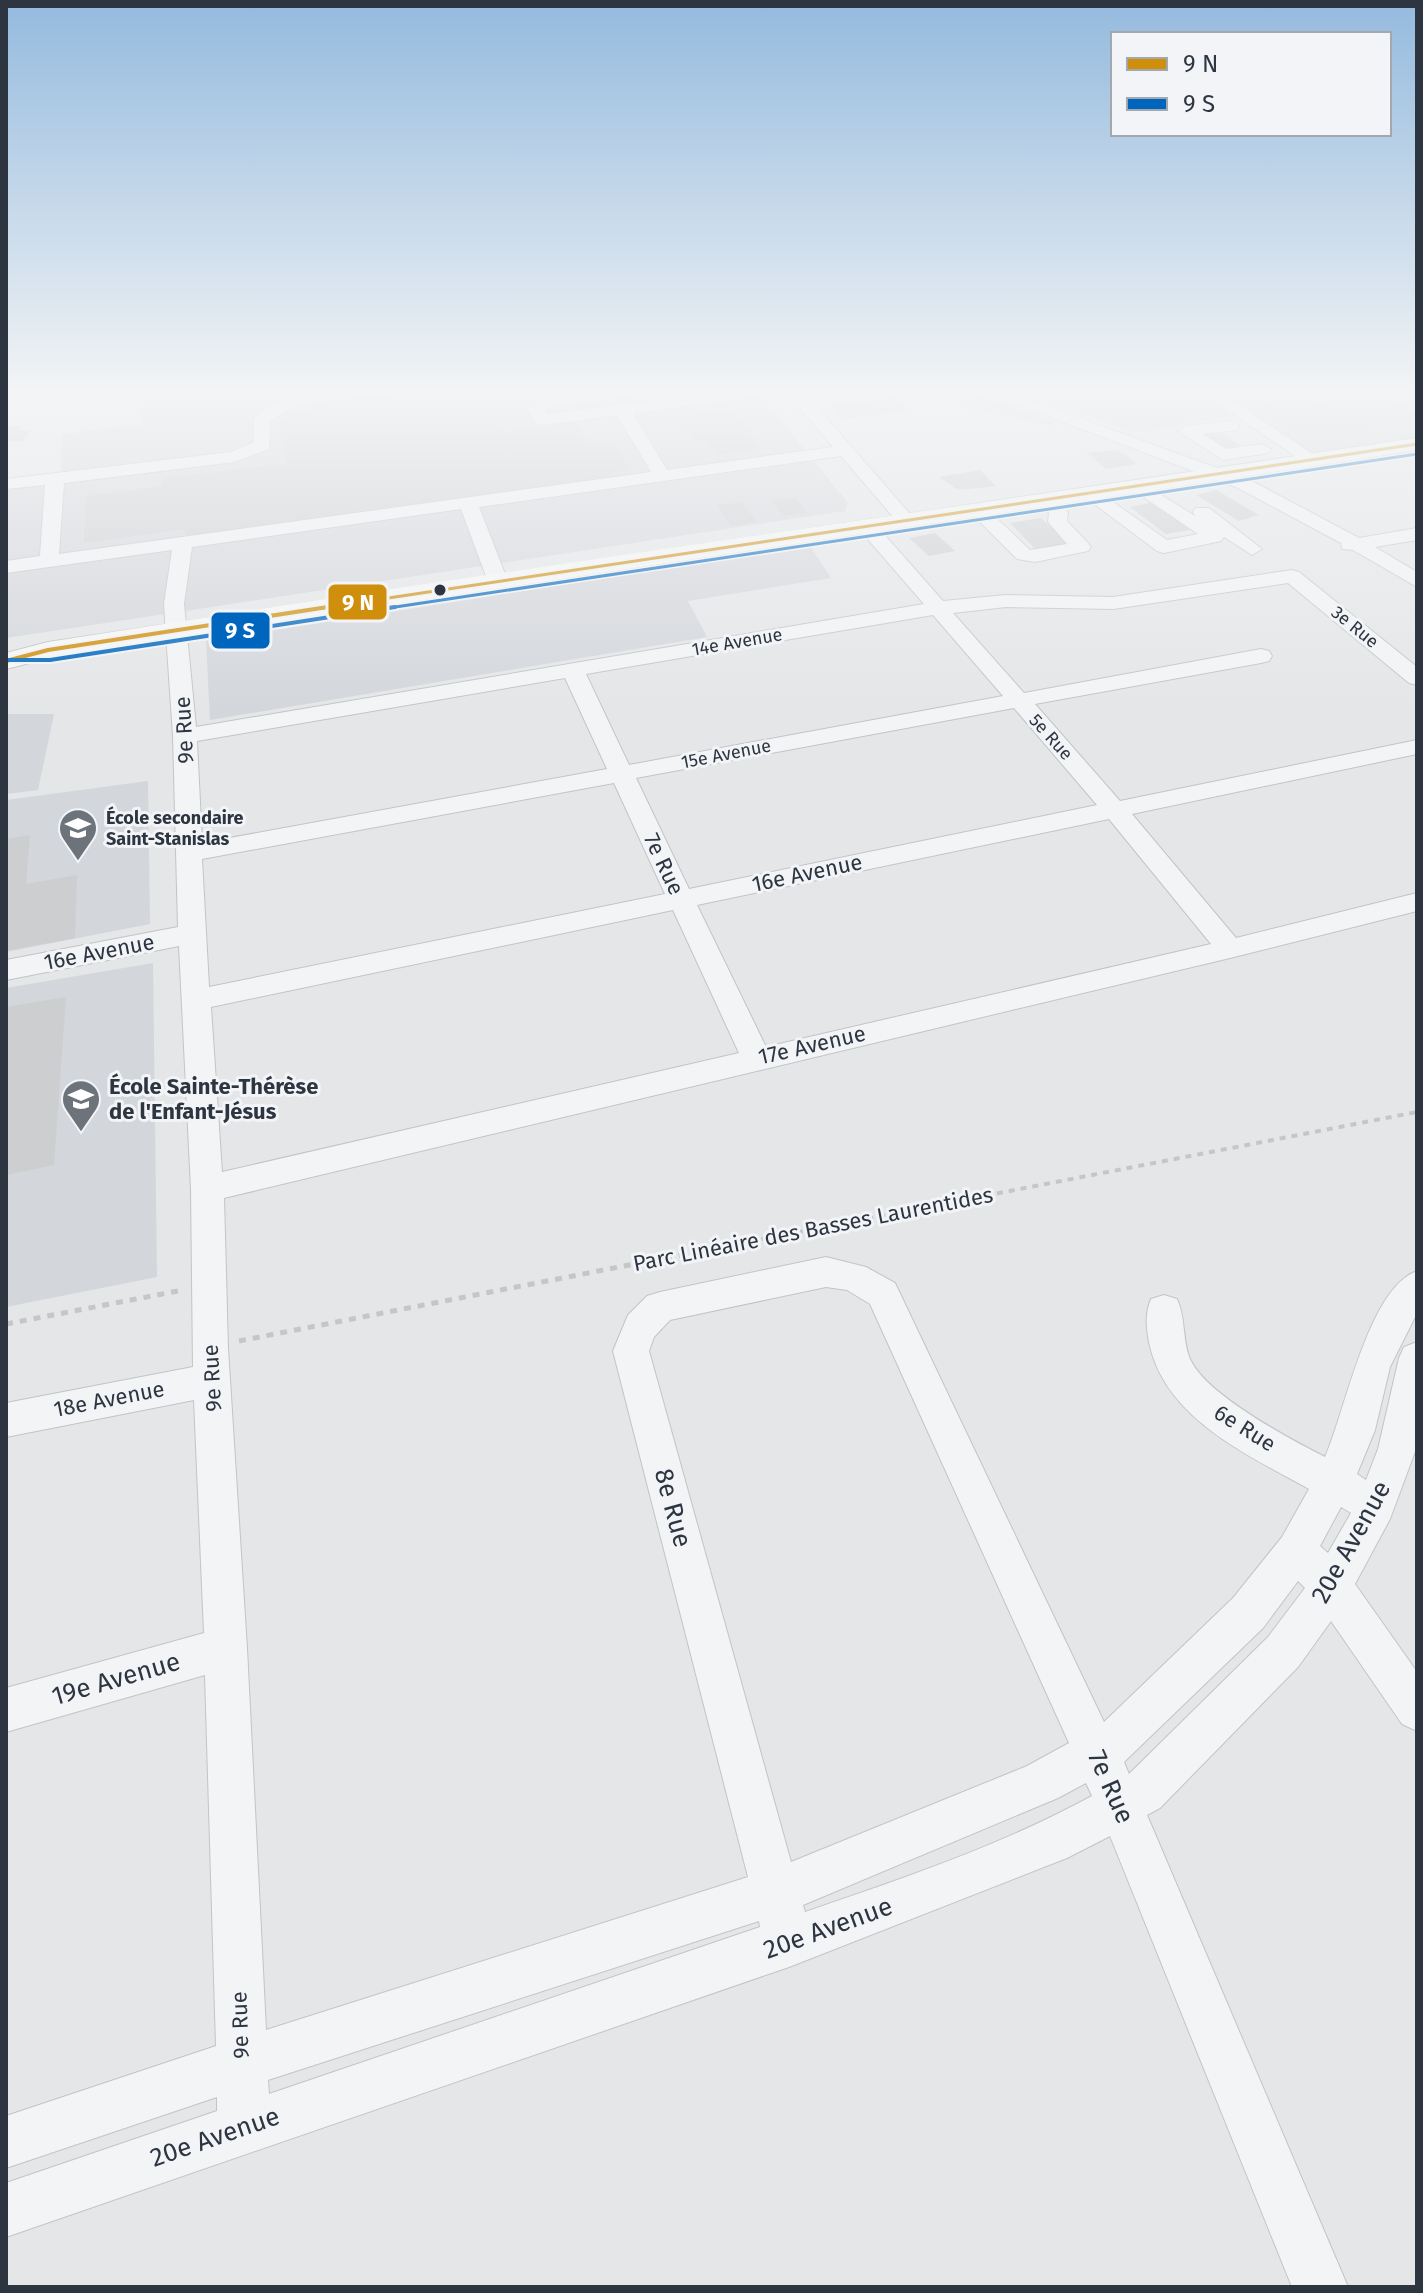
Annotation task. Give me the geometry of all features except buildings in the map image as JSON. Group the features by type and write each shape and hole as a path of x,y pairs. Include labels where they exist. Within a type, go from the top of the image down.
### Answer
{"main road":[{"path":"6,661 48,650 497,579 1071,497"},
{"path":"6,650 48,650"}],"street":[{"path":"49,561 54,497"},
{"path":"6,567 511,497"},
{"name":"5e Rue","path":"870,497 938,608 1114,809 1230,949"},
{"path":"1094,497 1164,547 1214,537 1162,497"},
{"path":"1174,497 1196,507 1252,549"},
{"path":"1248,497 1417,599"},
{"path":"1268,497 1357,544 1417,581"},
{"path":"978,511 1024,555 1035,556 1081,547 1057,522 1059,512 1046,501"},
{"path":"468,503 497,579"},
{"path":"1336,548 1417,534"},
{"name":"9e Rue","path":"183,542 174,604 185,736 192,934 207,1189 211,1364 226,1648 244,2126"},
{"name":"14e Avenue","path":"185,736 938,608 1006,601 1113,603 1292,576"},
{"name":"3e Rue","path":"1292,576 1417,678"},
{"name":"15e Avenue","path":"190,853 1261,656"},
{"name":"7e Rue","path":"573,671 756,1058"},
{"name":"16e Avenue","path":"197,1000 1417,747"},
{"name":"17e Avenue","path":"207,1189 1230,949 1417,902"},
{"name":"16e Avenue","path":"6,970 192,934"},
{"name":"8e Rue","path":"789,1943 631,1351 634,1336 643,1320 660,1307 826,1272 854,1277 883,1294"},
{"name":"20e Avenue","path":"6,2142 241,2063 776,1892 1042,1782 1113,1744 1248,1613 1296,1551 1334,1482 1356,1430 1372,1365 1404,1303 1417,1286"},
{"name":"7e Rue","path":"883,1294 1120,1805 1312,2284"},
{"name":"6e Rue","path":"1164,1310 1165,1338 1180,1376 1214,1411 1376,1506"},
{"name":"20e Avenue","path":"6,2210 880,1910 1067,1835 1144,1792 1283,1652 1332,1586 1376,1506 1397,1449 1417,1358"},
{"name":"18e Avenue","path":"6,1420 211,1364"},
{"path":"1296,1551 1332,1586 1417,1709"},
{"name":"19e Avenue","path":"6,1710 226,1648"}],"path":[{"name":"Parc Linéaire des Basses Laurentides","path":"211,1364 1417,1112"},
{"path":"6,1324 208,1285"}],"shaded area":[{"path":"6,497 843,497 848,503 845,511 6,638"},
{"path":"810,546 831,578 688,601 707,637 210,720 206,641"},
{"path":"6,714 54,714 38,790 6,794"},
{"name":"École secondaire Saint-Stanislas","path":"148,781 150,924 6,952 6,800"},
{"name":"École Sainte-Thérèse de l'Enfant-Jésus","path":"153,963 157,1277 6,1307 6,988"}],"transit line":[{"path":"6,661 48,650 219,623 1062,497"},
{"path":"6,660 50,660 1129,497"}],"place":[{"name":"École secondaire Saint-Stanislas","path":"78,862"},
{"name":"École Sainte-Thérèse de l'Enfant-Jésus","path":"81,1133"}]}
